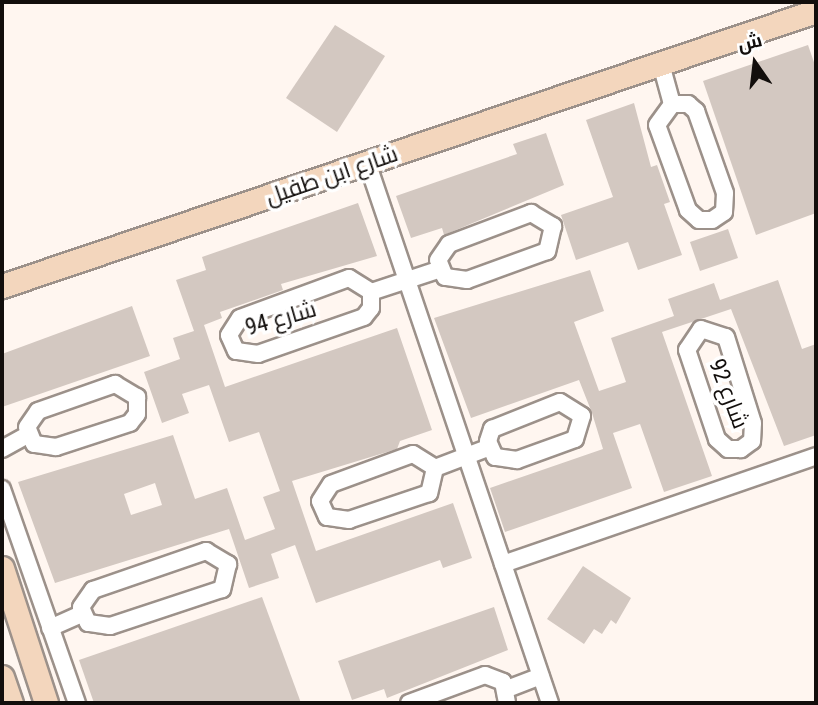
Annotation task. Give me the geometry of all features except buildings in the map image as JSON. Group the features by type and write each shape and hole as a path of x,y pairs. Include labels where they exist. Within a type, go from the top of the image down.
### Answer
{"street":[{"name":"شارع ابن طفيل","path":"2,286 368,165 816,11"},
{"path":"661,64 672,104"},
{"path":"672,104 688,104 696,111 725,193 724,212 712,220 699,220 688,210 657,125 672,104"},
{"path":"368,165 550,703"},
{"path":"531,213 553,226 547,251 456,282 441,269 442,249 472,235 531,213"},
{"path":"371,292 441,269"},
{"name":"شارع 94","path":"349,278 371,292 371,308 364,317 258,354 240,354 231,341 230,330 240,318 349,278"},
{"name":"شارع 92","path":"701,329 726,337 753,422 752,441 741,449 728,449 717,439 687,350 701,329"},
{"path":"115,384 137,397 137,414 130,423 45,449 29,434 28,422 38,411 115,384"},
{"path":"560,402 582,416 575,439 517,460 498,460 490,447 489,436 499,424 560,402"},
{"path":"2,449 29,434"},
{"path":"435,468 490,447"},
{"name":"شارع 92","path":"741,449 753,477"},
{"path":"413,454 435,468 429,493 338,522 322,507 321,496 331,484 413,454"},
{"path":"503,564 816,456"},
{"path":"2,489 74,696 45,700 3,574"},
{"path":"206,551 228,564 228,580 222,589 110,626 92,626 83,613 82,602 93,590 206,551"},
{"path":"50,628 83,613"},
{"path":"409,703 485,675 496,677 507,696 541,676"},
{"path":"2,677 11,703"}]}
